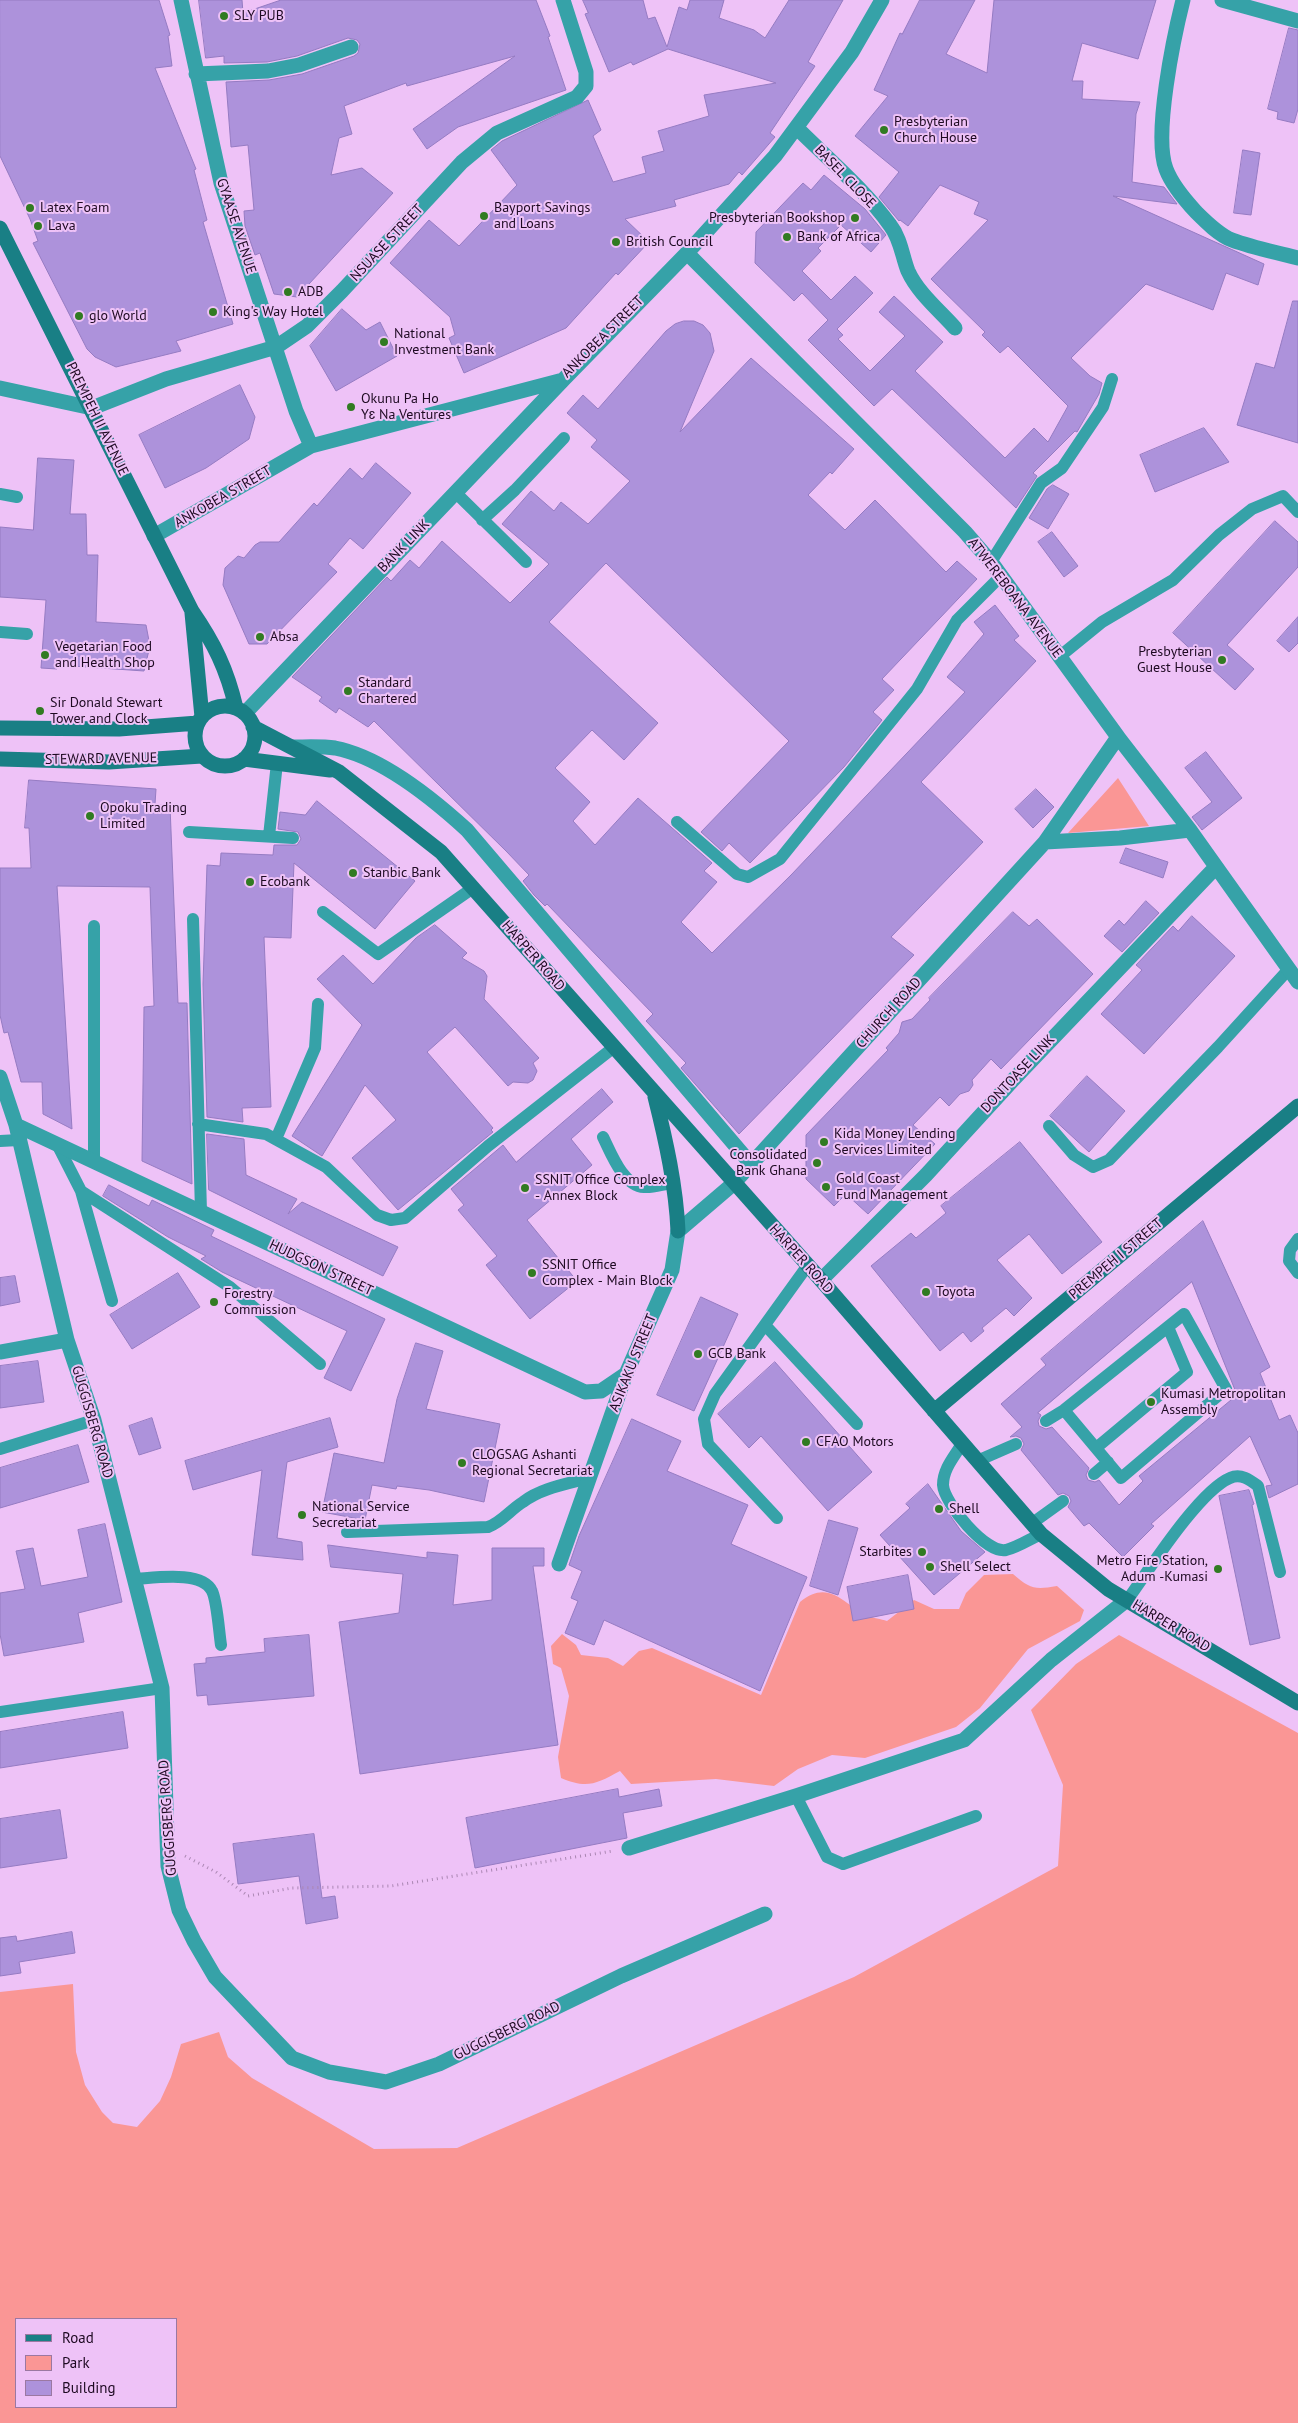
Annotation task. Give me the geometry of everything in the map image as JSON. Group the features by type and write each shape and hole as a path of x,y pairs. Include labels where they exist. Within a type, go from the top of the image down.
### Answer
{"street":[{"name":"GYAASE AVENUE","path":"181,0 221,183 296,412 311,446"},
{"name":"NSUASE STREET","path":"92,408 166,379 276,347 307,326 342,292 462,162 497,133 577,97 586,86 586,72 563,0"},
{"name":"ANKOBEA STREET","path":"154,536 311,446 563,380 687,252 775,156 858,42 882,0"},
{"path":"1183,0 1171,52 1162,135 1165,167 1174,185 1185,200 1205,222 1230,240 1297,255"},
{"path":"1222,0 1298,21"},
{"path":"196,74 268,71 299,65 350,47"},
{"name":"BASEL CLOSE","path":"797,128 854,184 891,226 899,240 908,271 917,286 955,328"},
{"name":"PREMPEH II AVENUE","path":"0,228 92,408 192,611 223,663 240,710"},
{"name":"ATWEREBOANA AVENUE","path":"687,252 958,525 991,562 1118,737 1190,830 1298,982"},
{"name":"BANK LINK","path":"240,710 456,493 563,380"},
{"path":"0,388 92,408"},
{"name":"PREMPEH II AVENUE","path":"192,611 200,720"},
{"path":"224,706 240,710 253,727 253,744 244,759 237,764 218,766 202,756 195,740 200,720 212,709 224,706"},
{"path":"0,728 119,729 200,720"},
{"name":"HARPER ROAD","path":"253,727 339,772 441,852 733,1184 808,1265 1036,1529 1108,1589 1128,1599 1298,1703"},
{"name":"CHURCH ROAD","path":"733,1184 1045,842 1118,737"},
{"path":"292,747 335,748 366,759 411,783 467,830 751,1164"},
{"name":"STEWARD AVENUE","path":"0,759 110,762 202,756"},
{"name":"HARPER ROAD","path":"244,759 339,772"},
{"path":"1045,842 1120,838 1190,830"},
{"name":"DONTOASE LINK","path":"821,1280 926,1175 1013,1080 1216,868"},
{"name":"GUGGISBERG ROAD","path":"0,1077 18,1132 67,1340 94,1420 162,1688 168,1866 179,1910 194,1941 216,1976 251,2015 292,2058 329,2072 386,2082 439,2064 621,1976 764,1914"},
{"path":"654,1094 667,1144 672,1183 677,1202 678,1231"},
{"name":"PREMPEH I STREET","path":"934,1411 1298,1106"},
{"name":"HUDGSON STREET","path":"18,1132 57,1144 94,1160 585,1392 602,1391 626,1374"},
{"path":"678,1231 733,1184"},
{"name":"ASIKAKU STREET","path":"558,1564 626,1374 672,1270 678,1231"},
{"path":"0,1352 67,1340"},
{"path":"629,1848 796,1796 964,1740 1051,1660 1128,1599"}],"lane":[{"path":"991,562 1041,483 1062,468 1104,407 1112,379"},
{"path":"482,520 515,490 564,438"},
{"path":"456,493 526,562"},
{"path":"0,494 17,497"},
{"path":"1059,657 1102,622 1173,580 1219,534 1252,508 1283,496 1298,512"},
{"path":"677,822 737,874 748,878 780,859 917,689 957,620 1001,576"},
{"path":"0,632 27,634"},
{"path":"269,836 277,763"},
{"path":"189,832 293,838"},
{"path":"322,912 378,954 473,888"},
{"path":"193,918 201,1212"},
{"path":"94,926 94,1160"},
{"path":"1049,1126 1074,1156 1092,1167 1109,1160 1218,1047 1288,970"},
{"path":"276,1139 315,1048 318,1004"},
{"path":"198,1124 266,1134 326,1167 377,1215 391,1220 405,1218 488,1146 614,1048"},
{"path":"0,1141 18,1132"},
{"path":"603,1137 619,1169 632,1182 643,1187 672,1183"},
{"path":"57,1144 81,1191 112,1301"},
{"path":"81,1191 230,1287 320,1364"},
{"path":"1298,1239 1290,1250 1289,1261 1298,1273"},
{"path":"777,1518 708,1444 704,1418 715,1394 808,1265"},
{"path":"1046,1421 1064,1410 1184,1314 1226,1390 1122,1478 1064,1410"},
{"path":"765,1325 857,1424"},
{"path":"1096,1448 1187,1372 1168,1327"},
{"path":"0,1449 94,1420"},
{"path":"962,1444 946,1470 943,1486 946,1498 980,1540 992,1548 1006,1550 1036,1529 1063,1500"},
{"path":"977,1462 1016,1444"},
{"path":"1094,1474 1108,1462"},
{"path":"1128,1599 1204,1499 1231,1478 1245,1477 1258,1486 1280,1572"},
{"path":"347,1532 488,1527 498,1524 524,1501 544,1491 589,1478"},
{"path":"134,1579 183,1576 202,1580 212,1590 221,1645"},
{"path":"0,1712 162,1688"},
{"path":"796,1796 827,1858 843,1864 976,1816"}],"path":[{"path":"167,1846 216,1872 248,1896 292,1888 391,1886 629,1848"}],"green space":[{"path":"1118,778 1149,826 1068,833"},
{"path":"1013,1574 1024,1583 1033,1587 1057,1586 1084,1610 1080,1621 1028,1649 980,1708 956,1727 865,1758 832,1755 798,1769 774,1786 716,1779 631,1784 620,1771 591,1784 578,1783 561,1778 558,1757 569,1696 561,1668 553,1664 551,1646 562,1634 576,1645 581,1655 608,1658 623,1666 639,1651 652,1648 761,1695 800,1602 810,1595 819,1592 828,1593 868,1616 887,1621 914,1600 934,1609 959,1609 966,1593 984,1575"},
{"path":"1119,1635 1298,1733 1298,2423 0,2423 0,1992 73,1984 76,2052 85,2085 102,2112 113,2123 137,2127 160,2101 171,2077 181,2044 219,2032 228,2057 252,2078 374,2149 457,2148 854,1977 1058,1866 1063,1785 1031,1710 1076,1664"}],"building":[{"path":"0,0 159,0 170,35 168,36 172,66 155,68 196,169 194,170 207,220 203,222 233,324 176,341 181,351 116,367 95,357 87,349 33,243 38,241 30,219 0,156"},
{"path":"199,0 242,0 243,13 281,0 536,0 550,36 548,37 566,90 458,127 427,149 413,129 515,56 407,86 406,83 344,106 352,134 339,138 331,175 362,168 393,193 297,297 274,294 260,253 255,255 245,226 244,211 254,210 248,145 231,147 226,82 269,80 302,74 354,56 358,53 360,44 357,40 348,38 297,56 267,62 224,63 224,56 206,58"},
{"path":"583,0 643,0 648,19 655,17 667,47 679,7 687,10 690,0 724,0 719,18 754,30 765,38 789,0 843,0 808,62 815,66 770,133 775,137 742,175 739,172 729,184 674,200 676,206 625,219 649,242 618,275 616,273 566,328 464,373 449,338 455,335 450,317 390,263 429,220 459,246 517,185 491,150 502,141 588,100 601,130 593,136 613,182 646,173 642,157 664,151 658,131 709,116 704,95 776,83 668,49 633,65 631,62 609,72 585,14 588,13"},
{"path":"920,0 975,0 946,54 987,73 994,0 1156,0 1138,59 1082,43 1072,81 1083,81 1082,99 1140,102 1136,114 1132,182 1164,187 1177,204 1113,196 1264,264 1258,285 1226,273 1213,310 1146,284 1071,358 1090,376 1102,383 1099,394 1077,432 1075,431 1033,473 1037,476 1016,508 892,389 874,406 808,340 828,320 802,293 794,301 755,263 756,232 803,183 811,190 824,175 865,209 886,235 871,252 841,225 818,248 821,251 802,271 831,300 855,276 873,293 837,329 843,335 838,339 870,371 905,336 879,312 894,296 943,342 915,371 1005,458 1034,428 1048,442 1068,406 1008,346 1000,353 982,335 985,332 931,279 988,220 974,214 979,202 940,185 908,226 899,221 879,197 899,172 855,136 888,96 874,90 900,33 902,34"},
{"path":"1289,28 1298,30 1298,109 1294,123 1277,119 1278,112 1268,109"},
{"path":"1243,150 1260,153 1251,215 1234,213"},
{"path":"1293,301 1298,301 1298,443 1237,425 1256,363 1274,368"},
{"path":"342,309 366,330 380,322 397,356 336,391 310,346"},
{"path":"684,321 694,321 703,325 710,333 714,351 680,432 751,358 854,449 832,474 830,472 808,495 845,530 875,500 946,572 957,561 977,579 882,679 894,690 873,712 882,720 844,767 750,863 729,843 722,851 701,832 789,741 606,563 549,622 658,723 624,760 592,730 555,768 590,802 573,821 595,845 638,798 712,863 704,871 717,882 681,922 712,953 791,875 965,692 947,677 984,634 974,622 995,605 1019,636 1014,640 1036,661 921,782 983,842 891,937 914,955 739,1134 681,1068 686,1063 646,1021 653,1014 547,904 545,906 534,895 523,881 529,875 506,851 374,721 368,727 339,708 336,713 319,701 322,697 292,677 387,577 391,581 410,560 419,568 442,541 510,603 549,564 502,524 531,491 554,511 561,502 588,524 630,481 591,447 597,440 567,413 583,395 598,409 666,331 675,324"},
{"path":"240,385 255,417 249,439 206,468 165,488 139,435"},
{"path":"1204,428 1229,462 1155,492 1140,455"},
{"path":"38,458 74,460 70,514 86,514 87,555 98,555 96,622 146,625 150,646 144,671 58,665 57,669 41,668 46,600 0,597 0,527 33,530"},
{"path":"376,463 411,493 363,549 350,538 328,564 337,572 267,644 249,644 223,585 225,568 238,556 244,558 260,542 279,542 314,503 317,506 350,468 362,479"},
{"path":"1053,485 1069,494 1048,529 1029,518 1047,489"},
{"path":"1275,521 1298,542 1298,567 1227,645 1254,669 1235,690 1173,633"},
{"path":"1052,532 1078,566 1064,577 1038,542"},
{"path":"1298,617 1298,643 1289,652 1277,641"},
{"path":"1206,752 1242,798 1202,830 1192,817 1212,802 1185,768"},
{"path":"29,780 156,789 155,804 170,806 178,1003 187,1003 192,1184 142,1161 144,1007 154,1006 150,887 57,886 72,1129 43,1114 42,1082 21,1082 8,1032 4,1033 0,1015 0,868 31,868 29,828 25,828"},
{"path":"1036,789 1054,807 1033,828 1015,809"},
{"path":"317,801 415,881 375,929 294,863 291,938 264,937 271,1107 242,1108 243,1122 207,1117 203,984 207,865 220,866 221,853 273,855 274,845 297,845 301,839 298,832 278,829 280,812 305,815"},
{"path":"1126,848 1168,862 1163,878 1120,863"},
{"path":"1146,901 1159,913 1122,952 1104,936 1119,920 1124,925"},
{"path":"1013,912 1029,926 1037,919 1093,974 1001,1069 991,1059 972,1080 973,1085 969,1091 960,1094 949,1106 940,1097 913,1125 935,1144 868,1214 846,1194 834,1206 806,1179 806,1135 888,1050 886,1048 899,1033 902,1022 912,1019 930,1000 929,998"},
{"path":"1192,916 1235,956 1144,1054 1101,1014 1142,970 1136,965 1173,926 1178,931"},
{"path":"435,925 467,953 462,958 484,971 487,976 484,999 539,1058 533,1063 537,1071 533,1080 528,1083 513,1082 508,1086 455,1027 427,1052 493,1128 491,1130 493,1132 398,1210 352,1158 396,1120 365,1085 322,1156 292,1136 362,1025 317,979 343,955 373,984 416,938"},
{"path":"1087,1076 1125,1111 1089,1152 1050,1116"},
{"path":"602,1089 613,1102 571,1139 592,1165 527,1220 577,1281 530,1319 486,1265 497,1256 458,1210 464,1205 451,1189 503,1145 516,1162"},
{"path":"207,1134 244,1139 246,1175 297,1199 288,1214 302,1202 398,1247 383,1276 209,1190"},
{"path":"1020,1142 1102,1242 1062,1274 1029,1234 997,1260 1032,1298 1014,1316 1006,1308 982,1328 984,1331 971,1342 963,1332 940,1351 871,1266 911,1233 916,1238 946,1213 941,1206"},
{"path":"109,1185 149,1206 152,1200 214,1230 211,1236 385,1319 351,1391 324,1378 347,1331 222,1272 201,1259 206,1256 168,1237 103,1196"},
{"path":"1203,1221 1270,1367 1260,1373 1279,1420 1290,1415 1298,1433 1298,1484 1269,1498 1266,1486 1272,1485 1250,1436 1151,1524 1154,1526 1123,1557 1089,1523 1084,1526 1068,1507 1071,1501 1069,1496 1063,1493 1058,1495 1021,1450 1024,1444 1021,1438 1016,1436 1010,1437 1022,1427 1001,1404 1046,1365 1041,1359","holes":["1192,1282 1237,1395 1139,1476 1143,1481 1119,1505 1099,1480 1095,1482 1088,1480 1086,1475 1089,1468 1052,1427 1046,1429 1039,1426 1038,1421 1041,1415 1038,1413"]},
{"path":"178,1273 200,1307 132,1349 110,1315"},
{"path":"15,1276 20,1302 0,1306 0,1278"},
{"name":"GCB Bank","path":"701,1297 738,1314 694,1411 657,1395"},
{"path":"416,1343 443,1351 426,1409 500,1424 484,1502 429,1490 397,1486 396,1489 372,1485 365,1520 322,1512 334,1453 384,1463 397,1399"},
{"path":"38,1361 44,1402 0,1408 0,1366"},
{"name":"CFAO Motors","path":"775,1362 872,1472 828,1511 761,1436 749,1448 718,1414"},
{"path":"152,1418 161,1448 139,1455 129,1426"},
{"path":"330,1418 338,1447 287,1462 277,1538 302,1542 303,1560 252,1555 262,1470 193,1490 185,1461"},
{"path":"632,1419 681,1441 667,1471 748,1505 731,1544 807,1577 760,1691 604,1620 594,1645 565,1633 578,1601 571,1598 582,1571 569,1565 579,1536"},
{"path":"78,1445 89,1482 0,1508 0,1468"},
{"path":"928,1484 961,1531 985,1552 934,1595 880,1535 910,1508 906,1504"},
{"path":"1249,1490 1254,1504 1252,1505 1280,1638 1250,1645 1219,1496"},
{"path":"829,1520 858,1528 838,1595 810,1586"},
{"path":"105,1524 122,1602 78,1613 84,1642 4,1656 0,1634 0,1593 25,1589 16,1551 33,1548 41,1586 88,1577 78,1530"},
{"path":"328,1545 427,1558 427,1552 458,1555 453,1605 492,1600 492,1548 544,1548 544,1566 533,1566 558,1745 360,1774 339,1622 399,1613 403,1574 331,1567"},
{"path":"908,1575 914,1609 853,1621 847,1587"},
{"path":"309,1635 314,1696 208,1705 207,1695 197,1696 194,1664 206,1663 206,1658 265,1652 264,1639"},
{"path":"123,1712 128,1748 0,1768 0,1732"},
{"path":"618,1789 619,1797 659,1789 662,1806 623,1813 627,1838 475,1868 466,1818"},
{"path":"60,1810 67,1858 0,1868 0,1819"},
{"path":"314,1834 322,1898 335,1896 338,1918 306,1924 299,1876 238,1884 233,1844"},
{"path":"72,1932 75,1953 19,1962 21,1973 0,1976 0,1938 16,1936 17,1941"}],"place":[{"name":"SLY PUB","path":"224,16"},
{"name":"Presbyterian Church House","path":"884,130"},
{"name":"Latex Foam","path":"30,208"},
{"name":"Bayport Savings and Loans","path":"484,216"},
{"name":"Presbyterian Bookshop","path":"855,218"},
{"name":"Lava","path":"38,226"},
{"name":"Bank of Africa","path":"787,237"},
{"name":"British Council","path":"616,242"},
{"name":"ADB","path":"288,292"},
{"name":"King's Way Hotel","path":"213,312"},
{"name":"glo World","path":"79,316"},
{"name":"National Investment Bank","path":"384,342"},
{"name":"Okunu Pa Ho Yɛ Na Ventures","path":"351,407"},
{"name":"Absa","path":"260,637"},
{"name":"Vegetarian Food and Health Shop","path":"45,655"},
{"name":"Presbyterian Guest House","path":"1222,660"},
{"name":"Standard Chartered","path":"348,691"},
{"name":"Sir Donald Stewart Tower and Clock","path":"40,711"},
{"name":"Opoku Trading Limited","path":"90,816"},
{"name":"Stanbic Bank","path":"353,873"},
{"name":"Ecobank","path":"250,882"},
{"name":"Kida Money Lending Services Limited","path":"824,1142"},
{"name":"Consolidated Bank Ghana","path":"817,1163"},
{"name":"Gold Coast Fund Management","path":"826,1187"},
{"name":"SSNIT Office Complex - Annex Block","path":"525,1188"},
{"name":"SSNIT Office Complex - Main Block","path":"532,1273"},
{"name":"Toyota","path":"926,1292"},
{"name":"Forestry Commission","path":"214,1302"},
{"name":"GCB Bank","path":"698,1354"},
{"name":"Kumasi Metropolitan Assembly","path":"1151,1402"},
{"name":"CFAO Motors","path":"806,1442"},
{"name":"CLOGSAG Ashanti Regional Secretariat","path":"462,1463"},
{"name":"Shell","path":"939,1509"},
{"name":"National Service Secretariat","path":"302,1515"},
{"name":"Starbites","path":"922,1552"},
{"name":"Shell Select","path":"930,1567"},
{"name":"Metro Fire Station, Adum -Kumasi","path":"1218,1569"}]}
